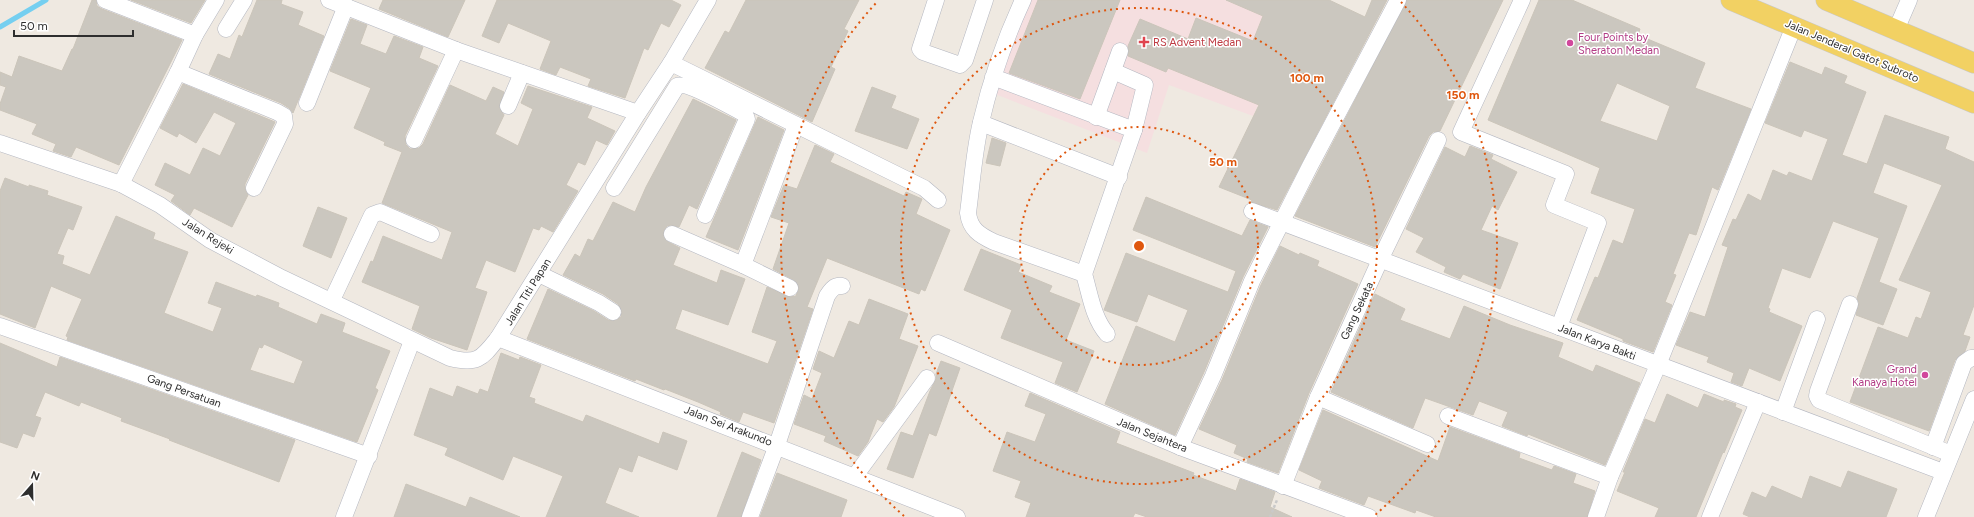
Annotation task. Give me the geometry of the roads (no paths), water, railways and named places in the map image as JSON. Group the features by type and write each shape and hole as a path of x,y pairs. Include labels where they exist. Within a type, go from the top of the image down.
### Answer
{"main road":[{"name":"Jalan Jenderal Gatot Subroto","path":"1731,0 1974,103"},
{"path":"1826,0 1974,63"}],"street":[{"path":"105,0 195,35"},
{"path":"121,184 178,72 195,35 216,0"},
{"path":"226,29 244,0"},
{"path":"329,0 456,50 522,73 636,117 650,129"},
{"name":"Jalan Titi Papan","path":"412,341 450,358 470,362 484,356 498,338 539,274 671,63 708,0"},
{"path":"936,0 920,49 923,52 960,65 965,60 985,0"},
{"path":"1023,0 1003,46 981,123 968,213 972,227 980,236 1084,274"},
{"path":"1180,447 1252,281 1283,223 1310,166 1398,0"},
{"path":"1522,0 1461,132 1566,174 1554,205 1598,223 1559,327"},
{"path":"1891,28 1900,0"},
{"path":"308,103 346,6"},
{"path":"1596,517 1610,477 1658,364 1794,26"},
{"path":"414,140 456,50"},
{"path":"1096,117 1120,51"},
{"path":"671,63 924,188 938,200"},
{"path":"1107,334 1100,326 1092,305 1084,274 1119,177 1134,130 1145,86 1113,71"},
{"path":"178,72 284,116 285,124 254,188"},
{"path":"508,106 522,73"},
{"path":"993,77 1096,117 1134,130"},
{"path":"614,188 679,84 702,92 746,115 747,120 705,215"},
{"path":"981,123 1119,177"},
{"path":"743,265 796,125"},
{"name":"Gang Sekata","path":"1283,486 1318,397 1380,260 1438,140"},
{"name":"Jalan Rejeki","path":"0,143 121,184 160,205 210,240 282,278 332,300 412,341"},
{"name":"Jalan Karya Bakti","path":"1252,211 1943,472"},
{"path":"332,300 374,213 380,212 431,234"},
{"path":"672,234 743,265 790,288"},
{"path":"539,274 613,312"},
{"path":"750,517 777,445 827,296 832,288 837,285 842,286"},
{"path":"1850,304 1818,391 1817,396 1819,400 1951,454"},
{"path":"1784,412 1817,319"},
{"name":"Gang Persatuan","path":"0,326 369,456"},
{"name":"Jalan Sei Arakundo","path":"498,338 777,445 957,517"},
{"path":"344,517 369,456 412,341"},
{"name":"Jalan Sejahtera","path":"938,344 1180,447 1369,517"},
{"path":"1933,447 1964,363 1971,358 1974,358"},
{"path":"855,476 926,378"},
{"path":"1318,397 1427,444"},
{"path":"1926,517 1943,472 1974,399"},
{"path":"1710,517 1758,402"},
{"path":"1448,416 1610,477"}],"waterway":[{"path":"0,27 46,0"}],"place":[{"name":"RS Advent Medan","path":"1144,42"},
{"name":"Four Points by Sheraton Medan","path":"1570,43"},
{"name":"Grand Kanaya Hotel","path":"1925,375"}]}
